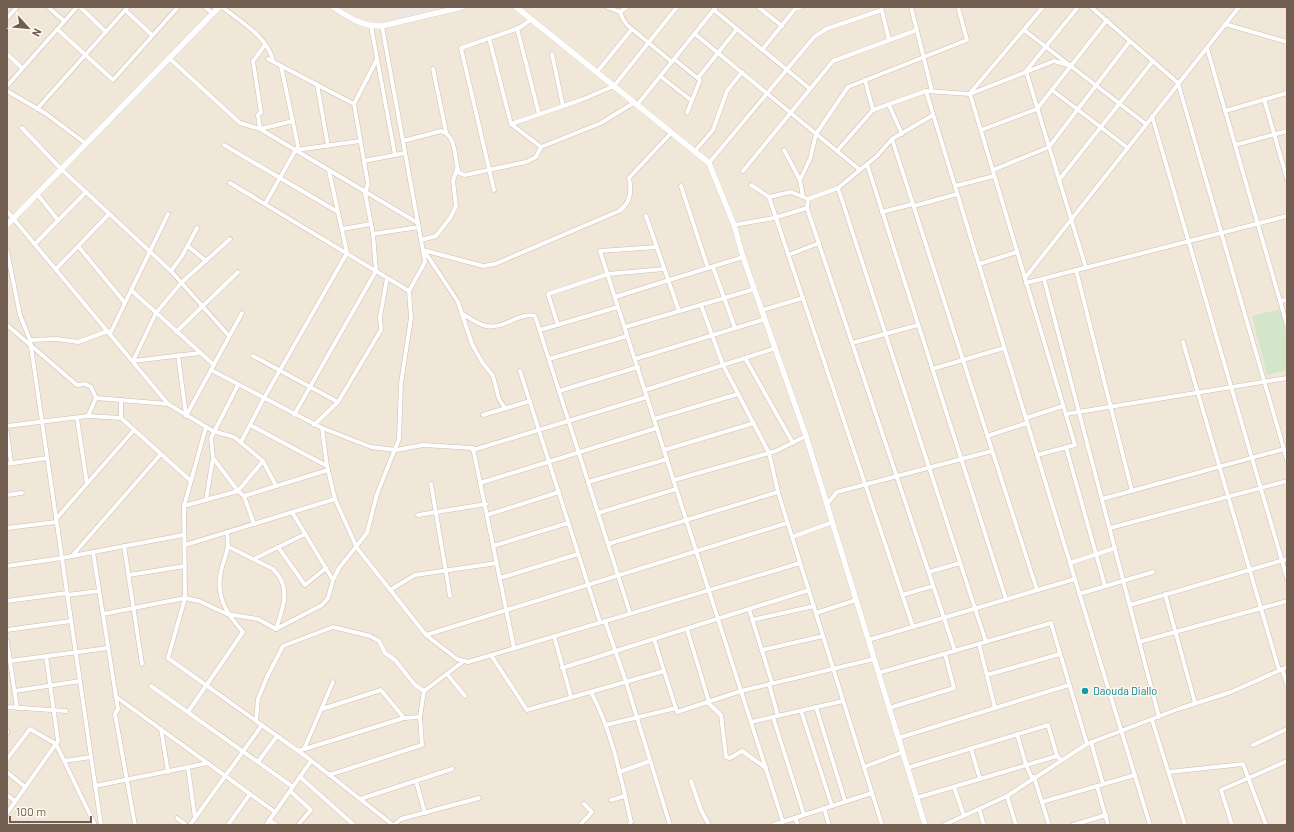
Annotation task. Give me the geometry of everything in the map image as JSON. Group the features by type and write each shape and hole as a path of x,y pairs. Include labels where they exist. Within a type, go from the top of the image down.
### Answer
{"street":[{"path":"7,18 17,7"},
{"path":"48,7 64,21"},
{"path":"7,86 77,7"},
{"path":"80,7 106,32"},
{"path":"57,29 113,80 178,7"},
{"path":"205,7 213,14"},
{"path":"7,225 85,143 219,7"},
{"path":"222,7 254,32 272,55 270,60 354,104"},
{"path":"333,7 359,22 371,26 382,26 462,7"},
{"path":"517,7 525,7"},
{"path":"517,7 709,163 734,225 743,257 806,436 925,825"},
{"path":"606,7 620,12 623,19 632,29 648,43 698,78"},
{"path":"620,12 627,7"},
{"path":"511,124 614,86 677,7"},
{"path":"758,7 782,26"},
{"path":"762,50 795,9 801,7"},
{"path":"911,7 925,56 932,91"},
{"path":"803,197 800,187 800,180 810,158 816,134 848,87 967,40 958,7"},
{"path":"970,94 1043,7"},
{"path":"1026,71 1078,7"},
{"path":"1091,7 1178,83 1287,460"},
{"path":"1026,281 1071,220 1238,7"},
{"path":"7,9 12,14"},
{"path":"37,109 127,9 152,35"},
{"path":"433,69 446,132 451,138 457,169 459,173 465,175 526,162 536,157 541,147 601,123 636,103 673,61 715,9 737,30 809,88"},
{"path":"709,163 814,37 826,29 881,9 889,40"},
{"path":"494,190 461,48 517,28 532,19"},
{"path":"981,130 1037,109 1107,20"},
{"path":"1225,24 1287,42"},
{"path":"371,26 395,155"},
{"path":"276,629 322,605 328,598 333,580 339,568 357,548 369,529 375,499 396,450 399,439 401,383 411,318 409,291 425,262 382,26"},
{"path":"517,28 538,114"},
{"path":"597,72 632,29"},
{"path":"688,113 691,100 700,80 698,78 737,30"},
{"path":"742,170 833,61 917,30"},
{"path":"1024,30 1146,124"},
{"path":"695,34 860,170"},
{"path":"489,38 511,124 541,147"},
{"path":"992,170 1049,146 1130,41"},
{"path":"260,129 258,116 261,112 253,61 265,45"},
{"path":"1207,48 1287,326"},
{"path":"7,54 22,68"},
{"path":"552,54 563,106"},
{"path":"169,58 240,123 260,129 419,225"},
{"path":"294,415 376,271 373,234 365,193 368,184 354,104 377,59"},
{"path":"837,151 873,110 926,91 970,94 1054,61 1071,66"},
{"path":"1059,180 1153,61"},
{"path":"265,204 298,146 281,66"},
{"path":"1026,71 1086,268"},
{"path":"695,151 713,130 727,91 742,72"},
{"path":"660,76 691,100"},
{"path":"864,80 873,110"},
{"path":"317,84 328,146"},
{"path":"1052,90 1128,148"},
{"path":"7,91 57,121 85,143"},
{"path":"926,91 1150,825"},
{"path":"1225,110 1287,93"},
{"path":"970,94 1075,445 1037,455"},
{"path":"1264,99 1286,169 1287,179"},
{"path":"889,105 902,134"},
{"path":"791,192 808,199 838,188 867,164 892,139 933,116"},
{"path":"1152,116 1287,578"},
{"path":"260,129 293,121"},
{"path":"22,128 61,169 171,271 229,336"},
{"path":"403,141 441,131 446,132"},
{"path":"1235,145 1287,131"},
{"path":"423,250 483,266 496,264 619,211 626,206 632,190 629,178 672,132"},
{"path":"892,139 1037,590"},
{"path":"296,150 360,141"},
{"path":"224,146 338,212"},
{"path":"784,150 800,180"},
{"path":"364,161 405,153"},
{"path":"867,164 1006,599"},
{"path":"421,240 436,236 450,218 456,206 453,181 457,169"},
{"path":"241,442 279,371 347,253 329,171"},
{"path":"955,186 994,176"},
{"path":"230,183 409,291"},
{"path":"751,184 768,197 913,627"},
{"path":"681,186 708,268"},
{"path":"768,197 791,192 800,187"},
{"path":"838,188 986,642"},
{"path":"35,244 86,192"},
{"path":"37,194 58,220"},
{"path":"882,212 957,194"},
{"path":"808,199 807,208 955,651"},
{"path":"734,225 774,218 807,208"},
{"path":"7,211 168,404 213,431 234,437 241,442 263,461 276,486"},
{"path":"56,269 109,214"},
{"path":"30,340 57,339 78,342 109,333 168,214"},
{"path":"646,216 679,311"},
{"path":"1026,281 1044,279 1287,216"},
{"path":"342,228 371,224"},
{"path":"373,234 419,225"},
{"path":"171,271 188,246 197,228"},
{"path":"133,361 156,313 181,283 230,239"},
{"path":"788,255 819,244"},
{"path":"78,246 125,303"},
{"path":"188,246 206,261"},
{"path":"657,247 600,251 783,822"},
{"path":"423,250 453,293 463,314 472,344 482,362 493,376 499,399 505,408"},
{"path":"7,251 20,315 30,340 101,823 93,824 56,744 30,729 7,759"},
{"path":"979,264 1017,252"},
{"path":"615,297 743,257"},
{"path":"713,267 735,328"},
{"path":"558,325 548,294 608,274 664,269"},
{"path":"1076,270 1132,490"},
{"path":"176,332 238,272"},
{"path":"314,424 338,402 381,330 380,317 387,278"},
{"path":"1044,279 1159,717"},
{"path":"625,327 755,289"},
{"path":"131,290 214,365"},
{"path":"762,310 803,298"},
{"path":"1280,301 1287,300"},
{"path":"701,305 723,365 769,453 778,492 881,825"},
{"path":"540,330 618,307"},
{"path":"186,416 242,313"},
{"path":"463,314 487,326 512,322 532,315 535,316 630,613"},
{"path":"635,359 766,319"},
{"path":"7,325 77,385 86,384 91,387 96,398 88,416"},
{"path":"852,343 918,325"},
{"path":"549,359 628,336"},
{"path":"1183,342 1261,608 1280,670 1287,684"},
{"path":"645,390 776,348"},
{"path":"932,369 1004,348"},
{"path":"133,361 200,353"},
{"path":"178,356 186,416"},
{"path":"253,356 338,402"},
{"path":"745,358 793,443"},
{"path":"559,391 638,367"},
{"path":"211,370 294,415 322,428 371,447 396,450 423,445 473,448 473,450 647,398"},
{"path":"520,371 588,584 626,682 670,825"},
{"path":"1066,414 1287,378"},
{"path":"206,500 213,458 211,446 213,431 238,385"},
{"path":"654,419 738,394"},
{"path":"96,398 168,404"},
{"path":"120,418 121,400"},
{"path":"483,415 530,401"},
{"path":"1026,418 1063,406"},
{"path":"7,426 88,416 120,418 191,481"},
{"path":"77,418 87,484"},
{"path":"987,436 1027,423"},
{"path":"664,450 754,424"},
{"path":"250,425 327,468"},
{"path":"206,427 184,506 183,535 185,545 185,598 168,658 312,761 393,825 401,819 479,798"},
{"path":"322,428 327,468 335,499 357,548 426,635 457,659 464,661 468,662 800,563"},
{"path":"480,482 657,428"},
{"path":"7,528 56,520 134,430"},
{"path":"7,432 9,463 47,458"},
{"path":"674,480 769,453 806,436"},
{"path":"1066,447 1105,586"},
{"path":"1102,499 1284,449"},
{"path":"473,450 514,648"},
{"path":"827,504 836,492 865,483 992,451"},
{"path":"72,556 161,454"},
{"path":"213,458 238,491 244,496 254,524"},
{"path":"588,482 667,459"},
{"path":"184,506 238,491 263,461"},
{"path":"244,496 327,468"},
{"path":"1110,528 1287,481"},
{"path":"431,484 450,596"},
{"path":"598,513 676,489"},
{"path":"487,515 559,492"},
{"path":"608,544 778,492"},
{"path":"7,495 22,493"},
{"path":"185,545 335,499"},
{"path":"418,515 485,504"},
{"path":"292,512 333,580"},
{"path":"792,536 833,522"},
{"path":"493,546 568,523"},
{"path":"426,635 788,523"},
{"path":"188,712 243,632 228,614 219,592 218,585 229,547 227,532"},
{"path":"254,559 305,534"},
{"path":"7,566 62,558 183,535"},
{"path":"124,546 142,664"},
{"path":"229,547 273,569 278,574 284,585 285,594 284,604 276,629"},
{"path":"278,547 305,585 326,568"},
{"path":"1070,563 1115,548"},
{"path":"93,552 118,710 115,714 135,825"},
{"path":"500,578 578,554"},
{"path":"1130,605 1287,559"},
{"path":"390,590 415,575 497,563"},
{"path":"929,572 960,563"},
{"path":"129,575 185,566"},
{"path":"1079,594 1153,572"},
{"path":"868,640 1075,579"},
{"path":"902,595 933,586"},
{"path":"562,668 808,590"},
{"path":"7,601 99,591"},
{"path":"1165,594 1196,703"},
{"path":"102,614 185,598 199,601 228,614 258,618 276,629"},
{"path":"816,613 856,600"},
{"path":"1139,642 1287,601"},
{"path":"752,620 814,606"},
{"path":"749,609 762,650 776,716 804,815"},
{"path":"7,630 71,621"},
{"path":"878,673 1051,623 1069,685 1103,784"},
{"path":"256,721 258,699 267,676 283,646 333,628 370,636 379,641 385,653 395,660 415,685 424,691"},
{"path":"687,629 708,702 721,715 726,757 729,758 742,751 766,768"},
{"path":"554,636 571,697"},
{"path":"762,650 823,636"},
{"path":"654,639 677,712 770,683 874,660"},
{"path":"7,641 17,708"},
{"path":"979,644 995,708"},
{"path":"10,661 108,648"},
{"path":"889,708 954,688 945,654"},
{"path":"987,675 1060,654"},
{"path":"491,655 527,710 664,671"},
{"path":"7,813 58,741 46,656"},
{"path":"329,775 422,745 420,717 424,691 464,661"},
{"path":"944,825 1007,796 1089,743 1196,703 1231,692 1287,666"},
{"path":"447,674 465,696"},
{"path":"15,691 80,682"},
{"path":"304,749 333,682"},
{"path":"898,738 1069,685"},
{"path":"151,686 243,751 292,789 311,810 298,825"},
{"path":"322,709 381,690 404,718"},
{"path":"591,692 602,712 625,796 631,822 629,825"},
{"path":"115,696 275,812"},
{"path":"751,722 843,701"},
{"path":"7,707 66,711"},
{"path":"816,707 845,801"},
{"path":"606,726 676,708"},
{"path":"801,711 832,806"},
{"path":"298,751 404,718 420,717"},
{"path":"1152,720 1185,825"},
{"path":"190,825 262,725"},
{"path":"907,768 1048,725 1057,756 1061,760"},
{"path":"162,729 168,772"},
{"path":"1253,745 1287,729"},
{"path":"1017,734 1026,765 1033,778 1049,825"},
{"path":"258,762 277,736"},
{"path":"971,749 980,779"},
{"path":"864,767 902,752"},
{"path":"916,798 1057,756"},
{"path":"64,761 91,757"},
{"path":"266,825 312,761"},
{"path":"619,772 650,761"},
{"path":"1232,825 1221,790 1287,761"},
{"path":"96,786 208,763"},
{"path":"1169,772 1243,764 1266,825"},
{"path":"188,768 195,818"},
{"path":"360,799 452,770"},
{"path":"7,772 25,787"},
{"path":"1042,802 1135,775"},
{"path":"300,776 354,825"},
{"path":"416,781 425,813"},
{"path":"691,781 701,810 709,825"},
{"path":"1097,786 1108,825"},
{"path":"954,787 964,816"},
{"path":"773,825 872,793"},
{"path":"228,825 250,794"},
{"path":"7,795 15,801"},
{"path":"611,800 625,796"},
{"path":"1007,796 1016,825"},
{"path":"580,825 592,812 584,804"},
{"path":"824,808 829,825"},
{"path":"979,809 984,825"},
{"path":"1073,825 1106,815"},
{"path":"177,818 186,825"},
{"path":"795,818 798,825"},
{"path":"269,820 276,825"}],"shaded area":[{"path":"7,7 1287,7 1287,825 7,825"},
{"path":"401,7 443,7 409,16 391,17"}],"green space":[{"path":"1280,309 1287,336 1287,370 1267,375 1252,316"}],"place":[{"name":"Daouda Diallo","path":"1085,691"}]}
